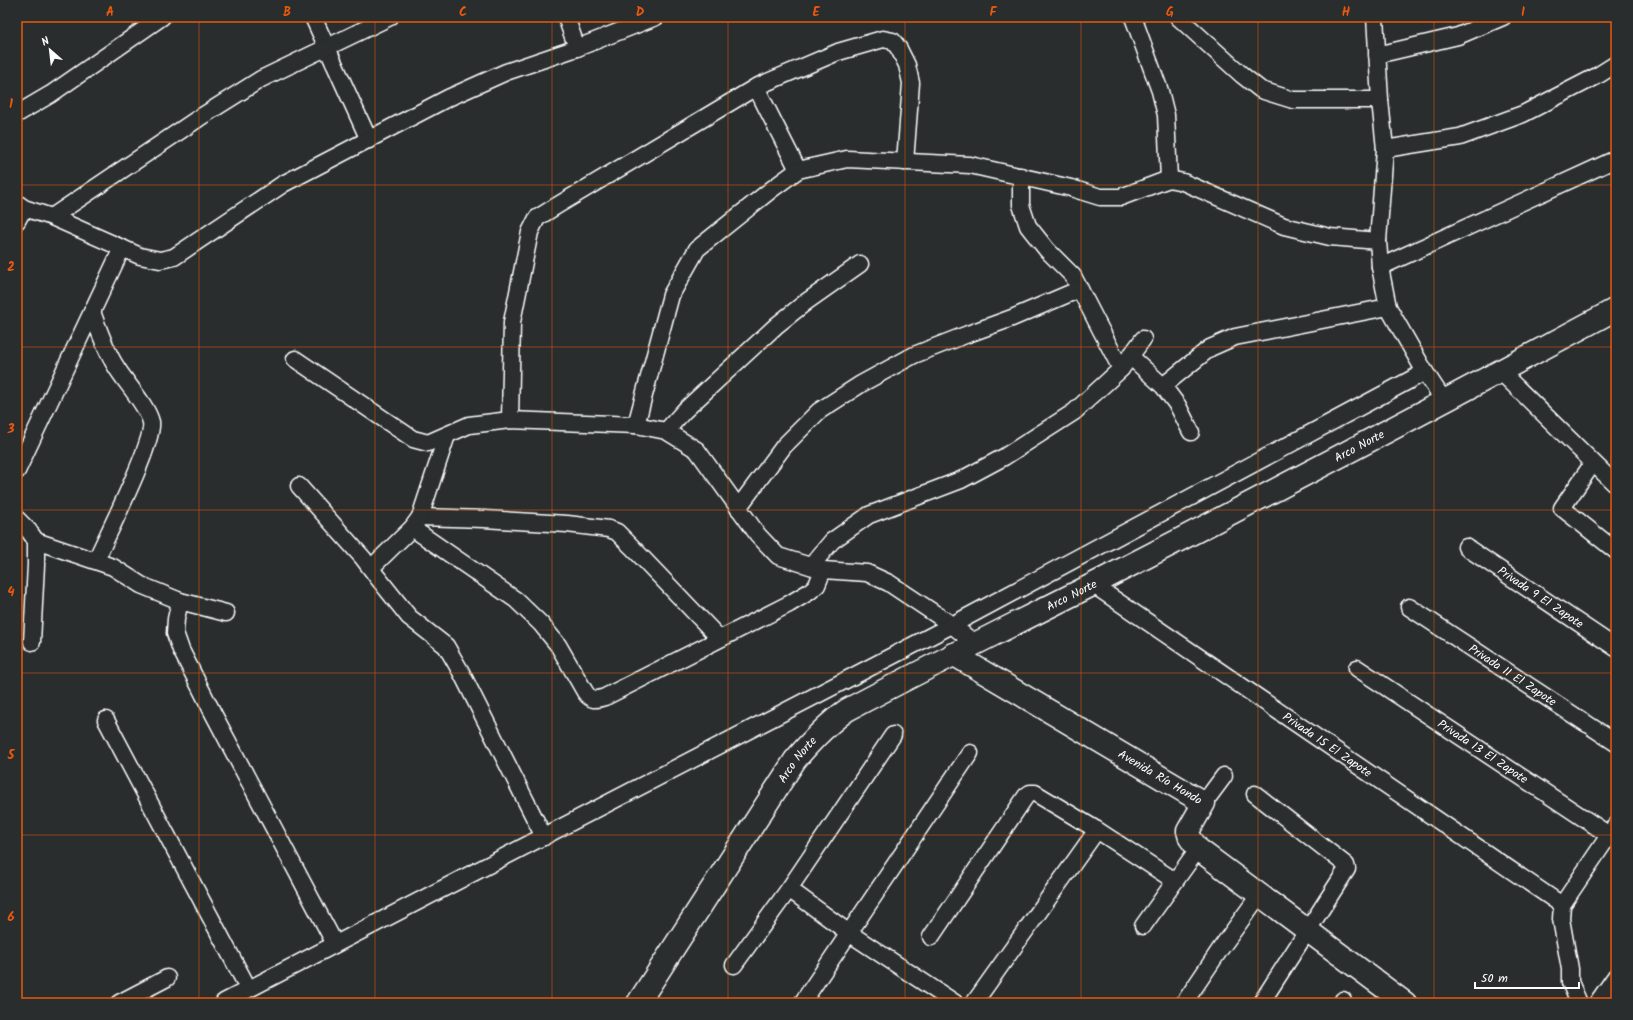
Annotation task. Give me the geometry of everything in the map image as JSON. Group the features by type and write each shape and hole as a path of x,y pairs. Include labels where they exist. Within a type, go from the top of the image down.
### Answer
{"main road":[{"name":"Arco Norte","path":"638,1003 795,760 830,722 847,710 953,654 1092,584 1444,401 1616,309"},
{"name":"Avenida Río Hondo","path":"953,654 1204,803 1188,831 1190,838 1198,849 1405,1003"}],"street":[{"path":"17,114 51,94 162,17"},
{"path":"313,17 369,140"},
{"path":"52,217 199,118 260,79 390,17"},
{"path":"566,17 577,48"},
{"path":"19,211 52,217 140,256 160,260 174,257 283,184 448,98 506,72 577,48 656,17"},
{"path":"1132,17 1160,90 1166,115 1169,179"},
{"path":"1178,17 1242,75 1261,90 1293,100 1380,100"},
{"path":"1375,17 1380,100 1385,149 1378,241 1380,267 1388,307 1425,372 1444,401"},
{"path":"1377,55 1458,36 1503,17"},
{"path":"510,420 512,322 530,232 537,218 756,87 838,52 884,39 893,41 899,49 907,65 911,83 906,162"},
{"path":"1385,149 1460,137 1523,114 1597,76 1616,64"},
{"path":"756,87 798,170"},
{"path":"636,425 671,295 697,249 798,170 847,159 970,165 1071,188 1100,197 1121,197 1169,179 1183,182 1284,226 1330,237 1378,241"},
{"path":"1380,267 1616,159"},
{"path":"1021,176 1021,205 1028,226 1047,250 1073,276 1121,369"},
{"path":"17,471 122,248"},
{"path":"666,431 684,411 777,324 860,264"},
{"path":"738,508 784,446 819,411 861,384 914,355 1012,318 1080,289"},
{"path":"1163,386 1210,348 1235,337 1388,307"},
{"path":"92,312 114,365 147,413 151,423 150,433 133,479 96,560"},
{"path":"416,522 516,600 541,624 558,645 589,698 595,700 789,604 809,592 817,585 817,568 832,541 868,515 961,480 1004,457 1074,412 1121,369 1144,339"},
{"path":"1130,356 1163,386 1178,406 1191,432"},
{"path":"295,359 413,439 428,443 469,425 510,420 636,425 666,431 697,450 758,535 778,556 817,568 867,573 888,583 952,625 974,643"},
{"path":"1500,371 1616,485"},
{"path":"224,1002 248,988 544,837 952,625 1425,372"},
{"path":"371,568 416,522 447,435"},
{"path":"1593,463 1562,508 1616,551"},
{"path":"299,486 341,531 409,617 446,646 461,672 544,837"},
{"path":"17,519 29,531 36,541 32,642"},
{"path":"416,522 484,519 567,524 609,529 617,532 719,638"},
{"path":"36,541 113,567 141,585 180,601 226,613"},
{"name":"Privada 9 El Zapote","path":"1466,547 1616,648"},
{"name":"Privada 15 El Zapote","path":"1092,584 1561,912"},
{"path":"180,601 175,633 181,650 335,944"},
{"name":"Privada 11 El Zapote","path":"1409,607 1616,743"},
{"name":"Privada 13 El Zapote","path":"1357,668 1613,830"},
{"path":"106,720 248,988"},
{"path":"734,965 789,889 892,734"},
{"path":"802,1003 970,753"},
{"path":"1204,803 1224,776"},
{"path":"931,937 1026,796 1030,793 1035,793 1097,830 1175,882"},
{"path":"1256,794 1346,865 1347,869 1261,1003"},
{"path":"974,1003 1097,830"},
{"path":"1579,1003 1570,982 1570,969 1561,912 1613,830"},
{"path":"1143,926 1198,849"},
{"path":"789,889 849,933 955,1003"},
{"path":"1184,1003 1260,894"},
{"path":"1597,1003 1616,976"},
{"path":"119,1003 167,978"}]}
